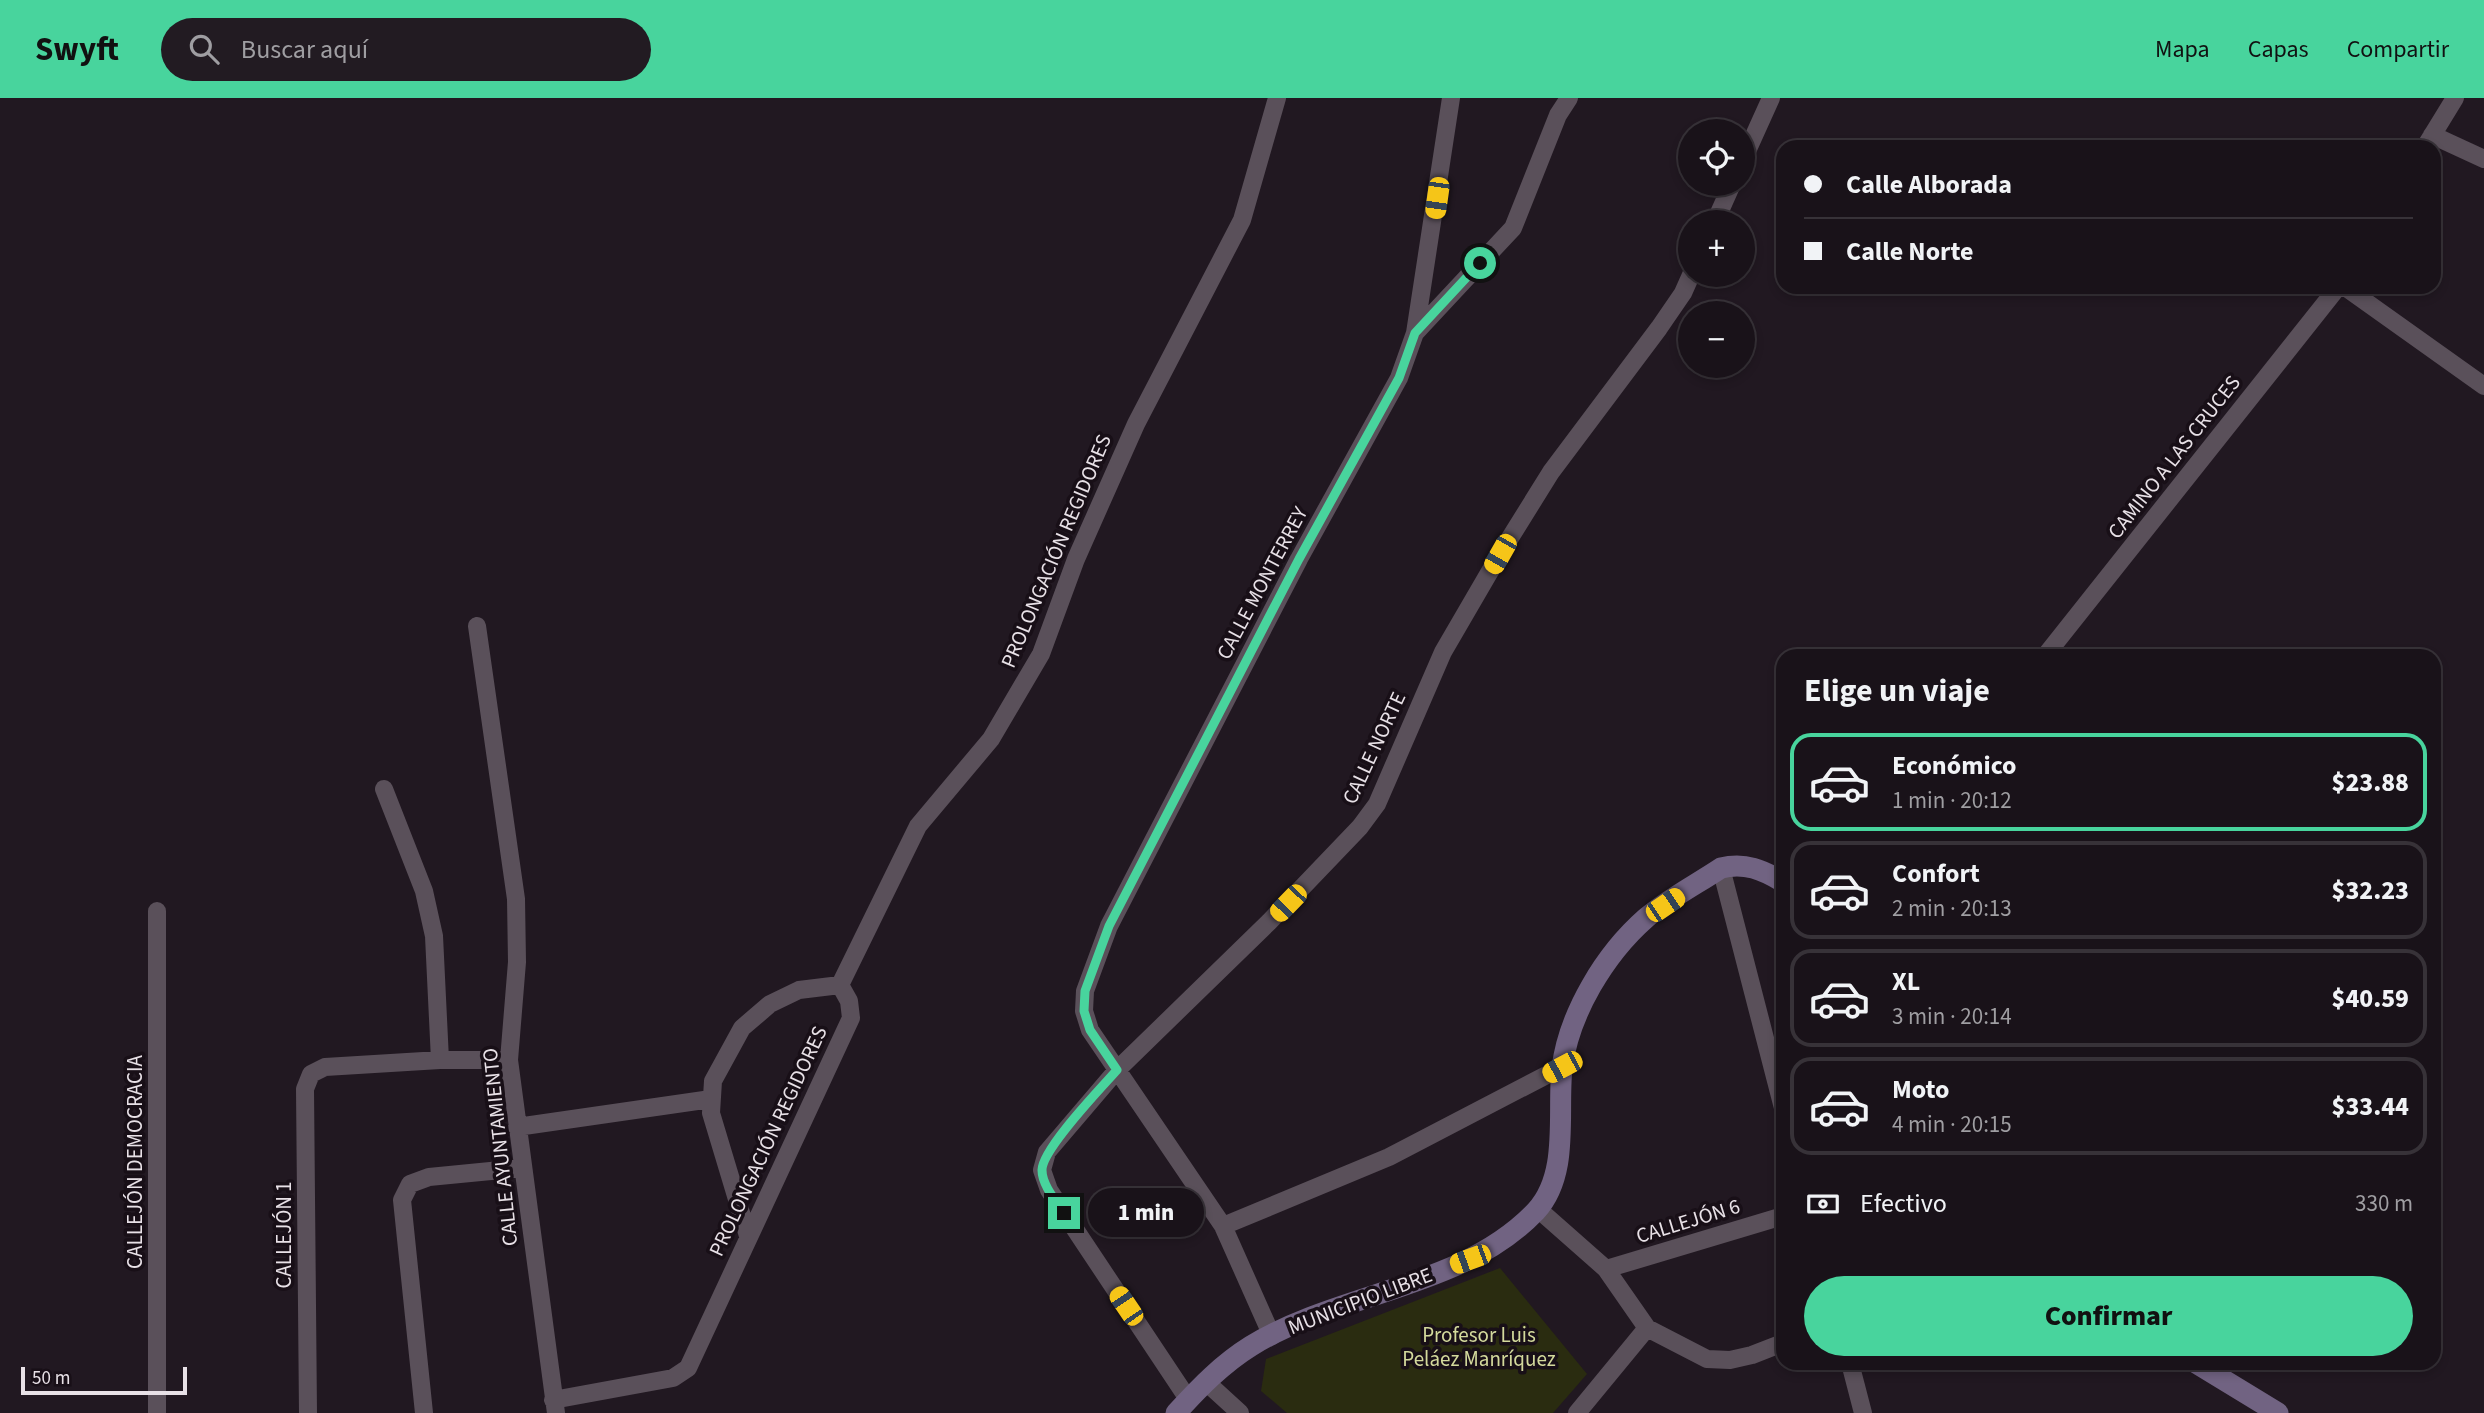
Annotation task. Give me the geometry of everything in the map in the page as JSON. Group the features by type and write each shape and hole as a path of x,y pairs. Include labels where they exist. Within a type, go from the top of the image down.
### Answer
{"street":[{"name":"PROLONGACIÓN REGIDORES","path":"555,1406 673,1378 688,1368 851,1017 849,1001 840,985 918,826 991,739 1041,654 1076,559 1136,424 1242,220 1277,98"},
{"name":"CALLE MONTERREY","path":"1272,1336 1223,1226 1090,1030 1084,1011 1085,991 1109,926 1299,559 1399,378 1415,333 1451,98"},
{"path":"1415,333 1513,228 1558,115 1569,98"},
{"path":"1755,133 1771,98"},
{"path":"2429,140 2455,98"},
{"path":"2441,145 2484,159"},
{"name":"CALLE NORTE","path":"1182,1406 1049,1190 1042,1170 1047,1152 1117,1070 1269,922 1360,827 1377,804 1443,652 1500,554 1551,472 1659,328 1686,287"},
{"name":"CAMINO A LAS CRUCES","path":"2051,649 2332,294"},
{"path":"2356,294 2484,386"},
{"name":"CALLE AYUNTAMIENTO","path":"477,626 516,899 517,962 509,1060 555,1406"},
{"path":"384,789 424,891 435,936 440,1060 509,1060"},
{"path":"1776,878 1759,868 1732,865 1721,868 1776,1081"},
{"name":"MUNICIPIO LIBRE","path":"1182,1406 1205,1381 1252,1345 1296,1324 1470,1259 1503,1240 1538,1209 1551,1186 1559,1153 1562,1067 1574,1018 1589,988 1646,918 1721,868"},
{"name":"CALLEJÓN DEMOCRACIA","path":"157,911 157,1413"},
{"path":"748,1236 710,1113 713,1081 742,1028 770,1004 799,990 840,985"},
{"name":"CALLEJÓN 1","path":"307,1413 305,1090 310,1074 325,1067 440,1060"},
{"path":"1223,1226 1389,1157 1562,1067"},
{"path":"517,1127 710,1100"},
{"path":"424,1413 402,1200 410,1184 429,1177 522,1168"},
{"path":"1538,1209 1606,1269 1647,1328 1707,1359 1730,1360 1776,1345"},
{"name":"CALLEJÓN 6","path":"1606,1269 1776,1218"},
{"path":"1579,1412 1647,1328"},
{"path":"1852,1370 1863,1413"},
{"path":"2207,1370 2278,1413"},
{"path":"1205,1381 1240,1413"}],"green space":[{"name":"Profesor Luis Peláez Manríquez","path":"1500,1268 1587,1374 1553,1413 1287,1413 1261,1391 1266,1359"}],"route":[{"path":"1064,1213 1049,1190 1042,1170 1047,1152 1117,1070 1090,1030 1084,1011 1085,991 1109,926 1299,559 1399,378 1415,333 1480,263"}]}
